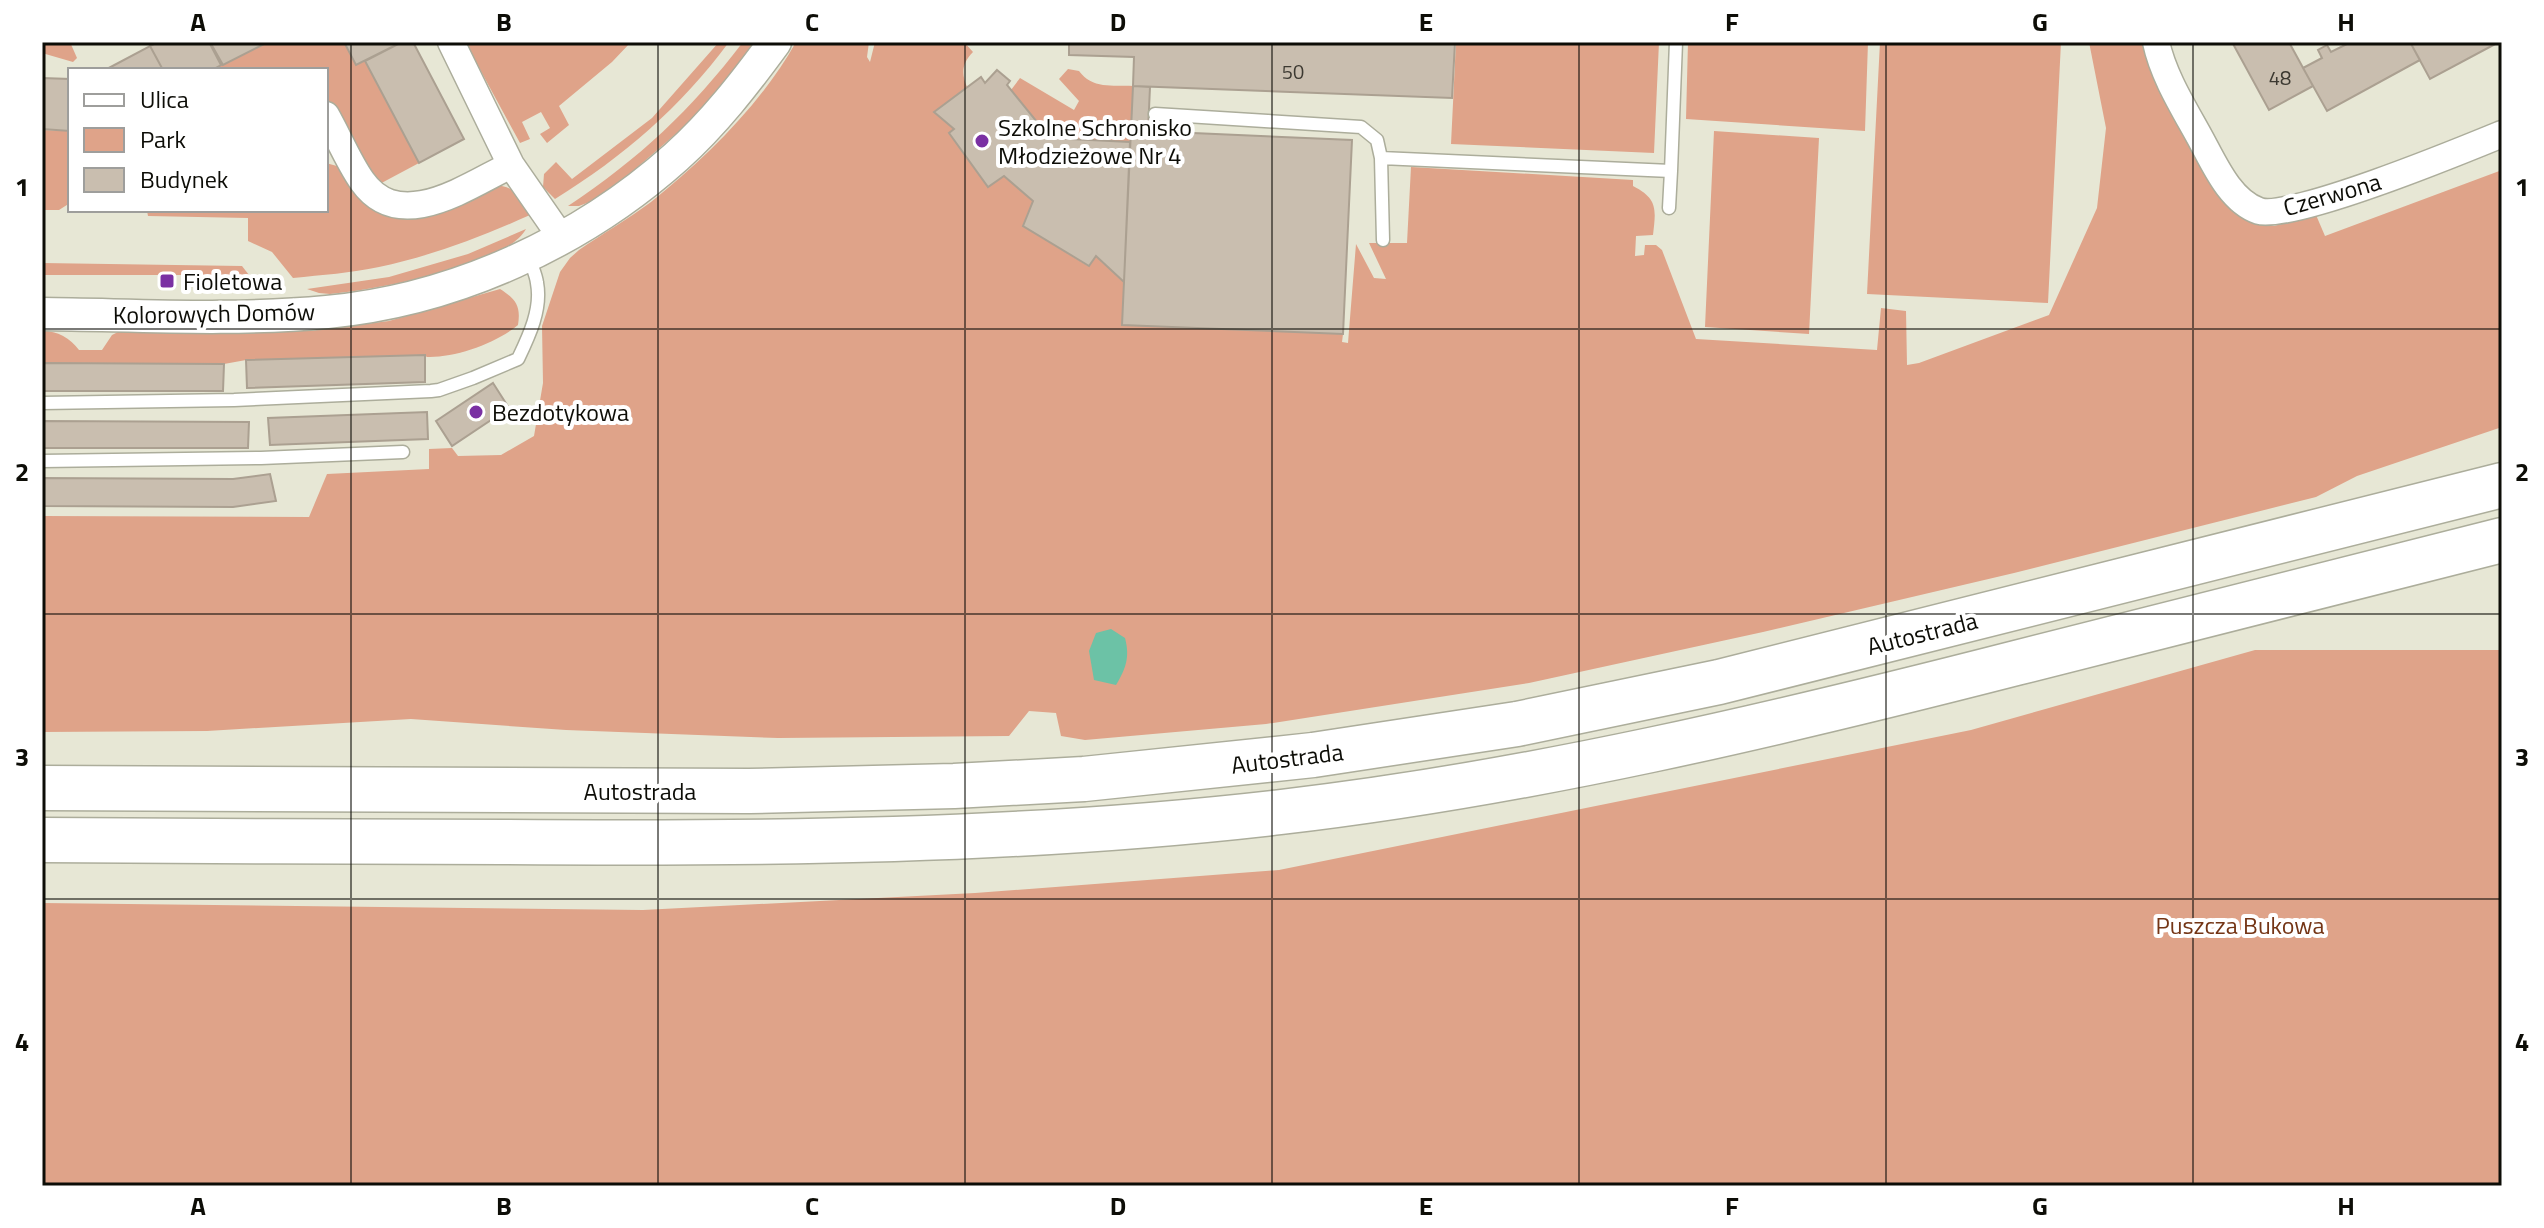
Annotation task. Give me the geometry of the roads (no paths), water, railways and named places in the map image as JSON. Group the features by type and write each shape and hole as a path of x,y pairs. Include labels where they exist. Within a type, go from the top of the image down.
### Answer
{"highway":[{"name":"Autostrada","path":"42,788 749,791 997,785 1328,753 1474,731 1619,704 1850,651 2502,485"},
{"path":"42,840 871,841 1000,836 1180,823 1328,806 1615,758 1855,704 2502,540"}],"street":[{"path":"451,42 511,165 561,237"},
{"name":"Kolorowych Domów","path":"42,314 231,316 329,312 389,303 483,275 561,237 642,186 678,156 732,99 775,42"},
{"name":"Czerwona","path":"2156,42 2181,103 2225,182 2243,201 2260,211 2289,210 2358,188 2502,134"},
{"path":"328,119 362,181 380,200 404,207 438,201 511,165"}],"lane":[{"path":"1669,208 1676,42"},
{"path":"1155,114 1361,127 1377,140 1381,158 1383,240"},
{"path":"1381,158 1671,171"},
{"path":"42,403 234,400 439,390 518,359 537,306 537,282 528,254"},
{"path":"42,461 261,458 403,452"}],"place":[{"name":"Szkolne Schronisko Młodzieżowe Nr 4","path":"982,141"},
{"name":"Fioletowa","path":"167,281"},
{"name":"Bezdotykowa","path":"476,412"}],"park label":[{"name":"Puszcza Bukowa","path":"2240,925"}]}
